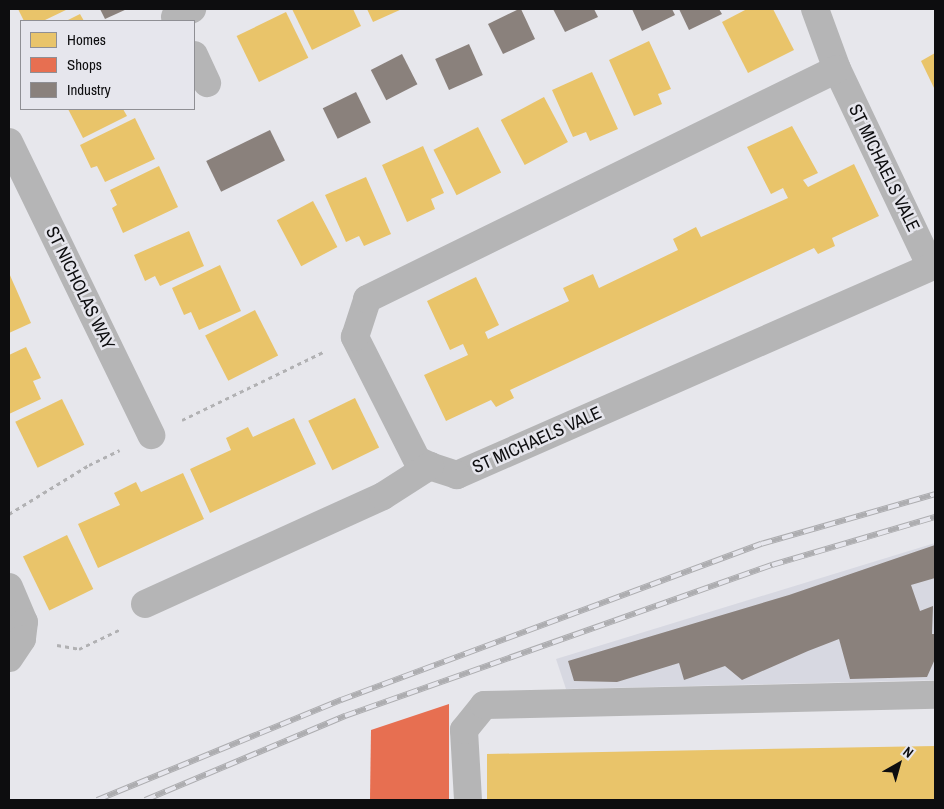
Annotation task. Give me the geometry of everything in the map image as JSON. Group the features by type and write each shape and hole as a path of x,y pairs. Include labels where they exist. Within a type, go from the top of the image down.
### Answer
{"street":[{"name":"ST MICHAELS VALE","path":"815,9 837,69 933,270 458,475 417,460 355,337 368,299 837,69"},
{"path":"195,58 207,83"},
{"name":"ST NICHOLAS WAY","path":"9,142 151,435"},
{"path":"145,604 383,496 430,466"},
{"path":"9,587 24,622 15,648"},
{"path":"468,800 464,730 484,705 935,696"}],"path":[{"path":"15,648 79,649 132,624 145,604"}],"shaded area":[{"path":"935,543 935,680 566,689 556,659"}],"building: Homes":[{"path":"18,9 68,9 45,20 24,20"},
{"path":"292,9 353,9 361,26 312,50"},
{"path":"367,9 402,9 373,22"},
{"path":"747,9 773,9 794,50 748,73 722,22"},
{"path":"286,12 308,58 259,82 237,36"},
{"path":"80,14 83,20 68,20"},
{"path":"649,41 671,89 658,94 662,104 634,116 609,60"},
{"path":"935,53 935,90 921,61"},
{"path":"592,72 618,129 590,141 586,132 573,137 552,90"},
{"path":"544,97 568,142 525,165 501,120"},
{"path":"69,110 124,110 127,116 83,138"},
{"path":"135,118 155,159 105,182 97,166 91,168 80,145"},
{"path":"792,126 818,173 803,180 808,187 854,164 879,216 832,238 835,246 818,254 814,248 510,390 514,398 496,407 491,400 446,421 424,375 468,355 463,344 450,350 427,301 476,277 499,325 485,332 488,339 569,301 563,288 593,274 599,288 678,250 673,239 696,227 701,237 788,198 783,188 771,194 747,147"},
{"path":"478,127 501,172 457,195 433,150"},
{"path":"423,146 444,193 431,199 435,209 407,222 382,165"},
{"path":"159,166 178,207 123,233 112,208 117,205 110,190"},
{"path":"366,177 391,234 364,246 359,236 346,242 325,195"},
{"path":"313,201 337,247 301,266 277,220"},
{"path":"189,231 204,266 160,286 155,276 145,281 134,255"},
{"path":"220,265 241,311 199,330 191,312 184,315 172,288"},
{"path":"9,273 31,323 9,333"},
{"path":"255,310 278,355 228,381 205,335"},
{"path":"26,347 41,378 33,381 41,399 9,414 9,355"},
{"path":"355,398 379,447 332,470 308,421"},
{"path":"62,399 84,445 38,468 15,422"},
{"path":"294,418 316,464 210,513 190,469 231,450 226,438 248,427 253,437"},
{"path":"183,473 204,519 98,568 78,524 120,505 114,493 136,482 141,492"},
{"path":"67,535 93,589 49,610 23,556"},
{"path":"935,746 935,800 487,800 487,754"}],"building: Shops":[{"path":"449,704 449,800 370,800 371,730"}],"building: Industry":[{"path":"100,9 127,9 105,19"},
{"path":"521,9 535,39 503,54 488,24"},
{"path":"553,9 594,9 598,17 565,32"},
{"path":"632,9 672,9 675,15 642,31"},
{"path":"679,9 719,9 722,14 689,30"},
{"path":"469,44 483,75 449,90 435,59"},
{"path":"402,54 417,84 386,100 371,70"},
{"path":"356,92 371,123 338,139 323,108"},
{"path":"270,130 285,161 221,192 206,161"},
{"path":"935,545 935,578 911,585 920,611 933,606 932,634 935,634 935,659 927,677 850,679 839,639 742,680 725,666 684,680 679,663 617,682 574,681 568,661 789,595"}],"railway":[{"path":"97,800 341,700 761,544 935,494"},
{"path":"145,800 345,716 772,565 935,517"}]}
